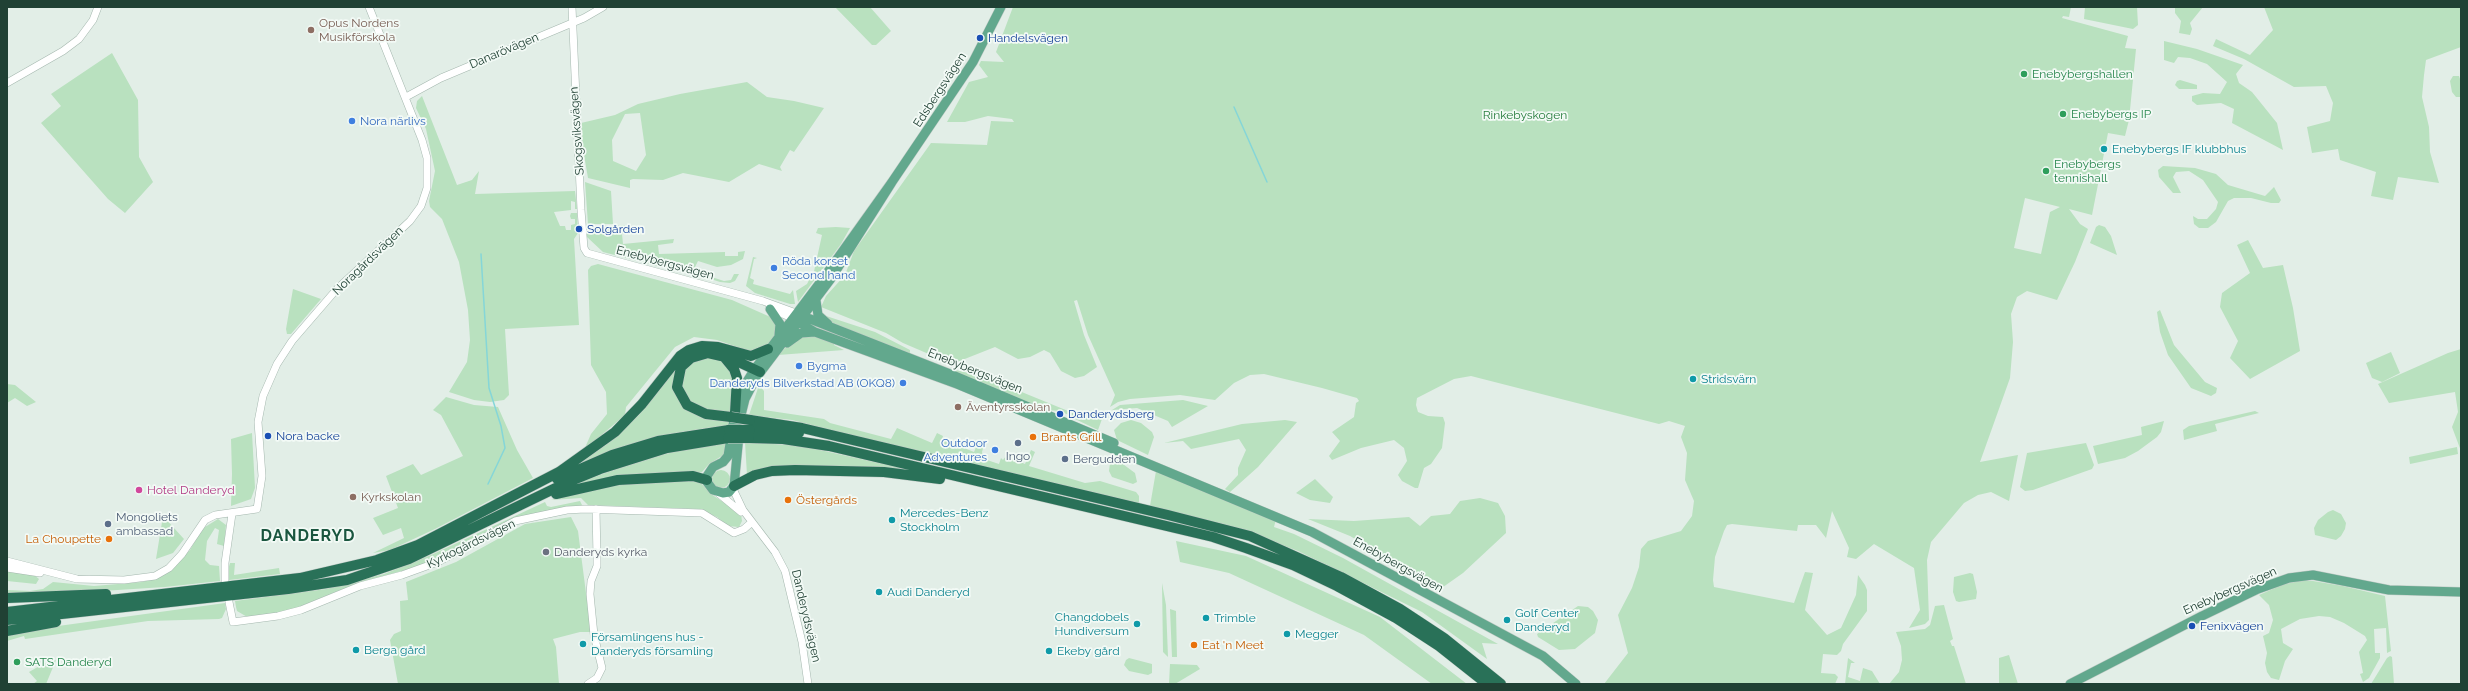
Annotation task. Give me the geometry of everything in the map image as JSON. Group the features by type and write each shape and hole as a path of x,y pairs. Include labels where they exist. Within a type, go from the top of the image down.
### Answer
{"highway":[{"path":"7,612 300,578 350,567 418,545 559,472 615,432 642,404 680,356 702,346 718,346 751,356 770,352"},
{"path":"732,351 758,369"},
{"path":"758,369 718,354 708,353 691,358 681,367 677,387 687,405 695,410 706,414 733,415 750,429 783,439 829,446 1213,537 1293,565 1337,586 1396,618 1439,646 1487,684"},
{"path":"718,354 729,361 737,378 733,415"},
{"path":"7,620 288,590 347,580 409,559 568,482 628,459 750,429 833,436 1168,515 1250,536 1341,577 1400,609 1444,638 1500,684"},
{"path":"494,506 612,455 685,436 729,434"},
{"path":"734,484 755,476 772,472 884,472 966,483 1148,522"},
{"path":"448,541 529,504 574,488 618,480 662,477 693,476 707,480"},
{"path":"7,598 166,593"},
{"path":"7,631 100,615 111,610"}],"main road":[{"name":"Edsbergsvägen","path":"798,318 973,62 1002,7"},
{"name":"Edsbergsvägen","path":"798,318 816,301 892,182"},
{"path":"816,301 819,317 836,330"},
{"path":"770,309 780,324 778,335"},
{"name":"Enebybergsvägen","path":"798,318 836,330 858,343"},
{"name":"Enebybergsvägen","path":"798,318 815,332 858,343 958,381 1269,513 1332,543 1543,656 1563,670 1576,684"},
{"name":"Danderydsvägen","path":"770,352 778,335 798,318"},
{"name":"Danderydsvägen","path":"718,464 725,460 729,452 733,415 746,384 798,318"},
{"path":"770,352 799,334 815,332"},
{"name":"Danderydsvägen","path":"734,484 736,451 745,399 758,369"},
{"path":"718,464 727,467 734,484 718,493 710,487 707,480 709,471 718,464"},
{"name":"Enebybergsvägen","path":"2070,684 2202,616 2258,589 2289,578 2314,575 2389,590 2461,592"}],"street":[{"path":"7,83 63,51 79,39 93,20 98,7"},
{"name":"Noragårdsvägen","path":"232,514 257,509 262,476 258,422 263,396 277,364 292,341 336,290 410,221 423,201 429,172 427,158 406,97 369,7"},
{"name":"Skogsviksvägen","path":"572,7 571,23 583,241 587,253"},
{"name":"Danarövägen","path":"406,97 441,78 571,23 603,7"},
{"name":"Enebybergsvägen","path":"587,253 737,295 798,318"},
{"name":"Enebybergsvägen","path":"737,295 770,309 798,318"},
{"name":"Danderydsvägen","path":"734,484 749,520"},
{"name":"Danderydsvägen","path":"718,493 749,520 775,552 784,571 802,642 808,684"},
{"path":"588,684 597,678 602,668 594,635 590,594 591,581 597,566 596,509"},
{"name":"Kyrkogårdsvägen","path":"229,602 233,622 278,616 301,610 364,584 402,575 438,562 515,521 567,510 596,509 702,514 734,533 744,529 749,520"},
{"path":"7,562 47,573 77,579 104,580 155,576 169,568 182,554 205,520 215,515 232,514 225,563 225,580"},
{"path":"7,568 47,573"}],"green space":[{"path":"835,7 870,7 891,31 876,45 872,45"},
{"name":"Rinkebyskogen","path":"1013,7 2071,7 2069,17 2063,16 2062,18 2128,36 2125,48 2136,49 2129,120 2125,136 2108,133 2092,215 2069,209 2080,224 2088,229 2075,262 2057,300 2027,291 2017,297 2011,314 2013,342 2010,378 1980,462 2018,455 2009,501 1991,492 1978,495 1964,503 1931,542 1927,560 1929,620 1925,624 1909,628 1920,610 1914,568 1874,544 1856,559 1847,557 1849,548 1832,511 1826,538 1816,525 1798,525 1797,531 1732,524 1727,525 1724,531 1715,557 1713,580 1714,587 1794,603 1805,572 1813,573 1805,610 1827,635 1841,628 1856,595 1858,575 1867,590 1867,611 1843,644 1841,651 1837,655 1823,654 1821,673 1835,674 1838,677 1835,684 1604,684 1628,653 1618,615 1632,588 1639,567 1641,549 1648,541 1681,531 1692,516 1694,501 1685,480 1687,453 1681,437 1685,426 1669,421 1659,424 1471,376 1454,379 1417,398 1416,405 1418,412 1428,416 1443,417 1445,423 1442,448 1431,464 1424,468 1418,488 1415,488 1402,481 1398,475 1407,461 1404,448 1394,440 1361,448 1332,460 1329,456 1340,441 1332,432 1354,417 1356,403 1359,401 1357,398 1322,388 1264,374 1250,375 1234,383 1215,400 1180,395 1130,399 1118,402 1110,407 1115,395 1088,335 1077,300 1074,301 1084,335 1097,367 1084,376 1075,378 1061,371 1050,353 1044,350 1030,357 1018,359 995,347 952,364 903,343 886,333 821,307 826,296 845,275 854,251 931,143 987,145 991,121 1014,122 1012,119 988,116 965,122 947,122 969,82 988,77 979,65 981,61 1004,62 996,52","holes":["2025,198 2060,207 2050,212 2041,254 2014,248"]},
{"path":"2085,7 2137,7 2138,25 2133,29 2084,19"},
{"path":"2175,7 2203,7 2190,23 2192,29 2190,35 2179,33 2181,21 2175,13"},
{"path":"2264,7 2461,7 2461,47 2426,60 2424,75 2422,97 2429,127 2430,152 2439,183 2398,177 2393,200 2371,196 2376,172 2340,160 2338,149 2312,153 2307,127 2330,121 2333,103 2326,86 2294,87 2244,59 2213,46 2216,39 2250,55 2273,30"},
{"path":"2164,41 2197,49 2243,65 2236,74 2239,83 2252,92 2277,123 2283,150 2232,123 2234,109 2221,103 2197,105 2192,101 2192,96 2203,93 2220,94 2227,82 2207,64 2190,58 2178,57 2174,63 2164,60"},
{"path":"112,53 138,100 139,157 153,182 125,213 108,199 41,123 61,106 51,94"},
{"path":"2453,76 2459,76 2460,79 2460,97 2456,97 2452,92 2450,81"},
{"path":"2180,80 2197,85 2197,89 2179,89 2175,85 2177,81"},
{"path":"747,82 767,97 824,108 794,152 790,150 780,167 782,171 759,164 729,182 683,173 663,180 633,179 630,180 630,188 588,178 583,149 581,123 615,115 638,104 680,94","holes":["640,113 646,155 636,171 613,161 612,140 625,114"]},
{"path":"422,96 457,185 472,180 479,171 475,194 575,191 577,209 575,209 575,202 571,201 571,210 554,212 560,226 565,226 566,230 571,230 571,225 575,224 575,219 571,219 571,213 577,213 578,233 574,239 579,325 505,329 509,395 504,400 490,402 474,400 449,392 467,362 470,340 468,310 459,262 442,219 430,207 429,201 435,171 426,129 416,108 417,101"},
{"path":"2163,166 2195,168 2216,174 2228,185 2265,196 2274,187 2281,200 2279,203 2271,203 2251,198 2234,198 2228,201 2216,222 2208,228 2199,228 2194,224 2193,216 2198,219 2207,219 2216,209 2218,202 2203,180 2189,171 2176,172 2173,177 2181,193 2173,193 2159,177 2158,170"},
{"path":"585,182 611,191 613,224 588,224"},
{"path":"625,225 622,234 623,244 674,239 673,243 658,245 659,254 725,252 725,256 738,256 738,252 745,251 743,259 731,265 717,267 698,261 693,271 724,281 731,280 734,274 739,274 735,281 730,283 720,282 683,270 653,265 603,252 587,237 587,228 590,227"},
{"path":"2099,225 2105,227 2111,236 2117,255 2090,243 2096,227"},
{"path":"818,228 850,228 841,244 798,302 796,291 807,284 810,278 809,275 813,276 822,235 816,233"},
{"path":"2248,240 2263,268 2283,265 2293,308 2300,351 2250,379 2230,358 2238,341 2220,307 2222,293 2250,273 2237,245"},
{"path":"753,257 757,258 754,259 750,278 754,280 753,284 790,294 793,290 795,304 790,304 755,293 746,286"},
{"path":"598,264 732,300 775,319 776,334 768,345 749,351 717,340 694,337 675,347 626,407 625,415 584,450 591,434 607,414 606,392 591,365 588,270 591,266"},
{"path":"293,289 321,299 291,334 287,334 286,329"},
{"path":"2160,310 2174,345 2205,382 2217,388 2216,393 2211,396 2191,388 2168,355 2160,332 2157,312"},
{"path":"820,314 875,332 910,350 910,354 827,321"},
{"path":"806,335 834,341 834,345 844,350 778,355 795,339"},
{"path":"2461,349 2461,451 2452,427 2458,412 2455,392 2389,403 2378,384 2448,353"},
{"path":"2391,352 2400,373 2382,382 2372,378 2366,363"},
{"path":"703,358 715,358 727,365 734,384 731,414 704,410 688,399 684,392 682,381 685,369 692,362"},
{"path":"679,367 674,376 675,393 682,405 730,421 729,427 713,427 669,434 605,453 574,467 610,442 639,415 674,368"},
{"path":"947,368 985,377 1073,413 1073,417 1060,411 1047,410"},
{"path":"7,384 15,385 36,402 27,406 15,398 7,403"},
{"path":"759,385 764,391 764,410 824,419 830,423 891,439 897,428 932,443 937,433 943,436 942,439 974,452 979,440 985,442 982,452 984,459 999,464 1001,458 1003,460 1006,456 1025,464 1031,450 1035,452 1029,466 1085,483 1100,481 1136,492 1139,496 1139,503 889,445 792,420 749,415"},
{"path":"446,397 474,405 498,407 517,450 533,478 435,529 390,550 373,553 404,538 401,528 383,535 373,518 398,508 386,476 413,464 421,475 463,456 441,415 433,410"},
{"path":"1183,400 1208,406 1172,427 1168,421 1137,408 1112,410 1120,405"},
{"path":"2255,411 2259,413 2215,424 2217,431 2184,440 2183,430 2189,426"},
{"path":"1076,414 1101,415 1102,419 1098,430 1075,419"},
{"path":"1131,420 1141,423 1152,432 1154,437 1148,455 1117,440 1114,430 1121,423"},
{"path":"1285,420 1297,422 1258,467 1230,492 1225,489 1238,475 1238,468 1246,450 1239,439 1191,449 1183,441 1164,443 1242,424"},
{"path":"2164,421 2161,432 2157,437 2138,451 2125,458 2098,464 2093,446 2142,435 2141,427"},
{"path":"252,433 255,488 251,499 231,506 231,439"},
{"path":"745,442 802,446 915,471 747,475"},
{"path":"2086,443 2094,465 2092,469 2033,490 2025,491 2020,487 2027,453"},
{"path":"728,444 725,454 709,464 702,472 577,486 577,483 662,455 685,449"},
{"path":"2457,447 2458,454 2410,464 2409,457"},
{"path":"1112,456 1135,473 1137,482 1133,484 1112,477 1109,471 1110,463 1108,460"},
{"path":"721,470 727,473 730,479 727,485 721,488 715,485 712,479 715,473"},
{"path":"1156,471 1276,519 1274,527 1294,534 1343,558 1498,644 1482,643 1487,659 1422,612 1298,551 1235,527 1150,506"},
{"path":"1315,479 1333,497 1330,503 1310,500 1296,493"},
{"path":"700,482 711,494 741,514 742,521 739,527 728,526 717,517 699,509 588,505 581,498 551,500 613,484"},
{"path":"1480,498 1498,503 1505,516 1506,533 1463,573 1436,592 1413,572 1350,536 1308,519 1354,521 1409,517 1420,526 1431,516 1450,514 1460,501"},
{"path":"580,501 583,507 512,519 460,548 420,566 358,583 289,611 249,618 237,611 235,601 326,589 384,574 431,555 545,502 547,506 551,507"},
{"path":"2333,510 2341,514 2346,523 2345,529 2341,536 2336,540 2315,535 2314,528 2318,520"},
{"path":"163,516 184,539 173,553 156,559"},
{"path":"571,517 578,531 591,632 580,632 553,639 556,647 559,684 398,684 390,640 394,634 401,631 400,601 408,600 406,582 456,562 525,524"},
{"path":"218,519 226,525 224,546 217,544 219,530 215,528 207,541 205,560 210,565 219,566 220,581 165,587 7,597 7,590 30,591 43,589 53,582 94,586 142,582 160,577 170,570 190,550 199,534 205,527"},
{"path":"1176,541 1246,556 1380,617 1467,684 1432,684 1364,635 1229,573 1180,562"},
{"path":"230,563 235,563 234,575 279,568 280,574 229,580 228,570"},
{"path":"7,569 34,575 39,579 36,584 7,581"},
{"path":"1970,573 1973,574 1977,592 1976,599 1959,602 1956,601 1953,592 1954,577"},
{"path":"2298,581 2313,581 2343,586 2385,596 2391,651 2387,653 2386,628 2374,629 2375,653 2380,653 2380,658 2369,678 2363,682 2360,674 2363,673 2359,652 2367,640 2365,636 2344,623 2330,617 2319,616 2300,619 2281,629 2283,643 2293,649 2285,661 2279,680 2271,678 2267,672 2265,663 2267,653 2263,636 2269,633 2273,620 2269,605 2259,595 2282,585"},
{"path":"1162,583 1166,605 1168,657 1163,652"},
{"path":"225,603 226,609 222,618 219,619 148,621 25,639 24,636 7,641 7,635 22,631"},
{"path":"1944,605 1953,639 1950,641 1952,646 1954,646 1966,684 1889,684 1899,672 1902,660 1901,646 1896,632 1925,629 1930,625 1935,606"},
{"path":"1578,606 1588,607 1593,611 1598,620 1595,633 1575,649 1559,650 1538,637 1537,634"},
{"path":"1170,609 1176,611 1177,657 1172,657"},
{"path":"2009,655 2018,684 1999,684 1999,658"},
{"path":"2390,656 2392,657 2394,684 2371,684 2387,658"},
{"path":"1129,658 1152,664 1152,673 1148,675 1129,671 1124,665 1126,660"},
{"path":"1848,658 1855,663 1851,663 1848,677 1860,681 1863,668 1872,671 1880,684 1845,684"},
{"path":"56,660 46,684 33,684 37,681 29,672 43,664"},
{"path":"1170,664 1197,665 1200,669 1175,684 1169,684"}],"waterway":[{"path":"1234,107 1267,182"},
{"path":"481,254 489,388 501,426 505,448 488,484"}],"place":[{"name":"Opus Nordens Musikförskola","path":"311,30"},
{"name":"Handelsvägen","path":"980,38"},
{"name":"Enebybergshallen","path":"2024,74"},
{"name":"Enebybergs IP","path":"2063,114"},
{"name":"Nora närlivs","path":"352,121"},
{"name":"Enebybergs IF klubbhus","path":"2104,149"},
{"name":"Enebybergs tennishall","path":"2046,171"},
{"name":"Solgården","path":"579,229"},
{"name":"Röda korset Second hand","path":"774,268"},
{"name":"Bygma","path":"799,366"},
{"name":"Stridsvärn","path":"1693,379"},
{"name":"Danderyds Bilverkstad AB (OKQ8)","path":"903,383"},
{"name":"Äventyrsskolan","path":"958,407"},
{"name":"Danderydsberg","path":"1060,414"},
{"name":"Nora backe","path":"268,436"},
{"name":"Brants Grill","path":"1033,437"},
{"name":"Ingo","path":"1018,443"},
{"name":"Outdoor Adventures","path":"995,450"},
{"name":"Bergudden","path":"1065,459"},
{"name":"Hotel Danderyd","path":"139,490"},
{"name":"Kyrkskolan","path":"353,497"},
{"name":"Östergårds","path":"788,500"},
{"name":"Mercedes-Benz Stockholm","path":"892,520"},
{"name":"Mongoliets ambassad","path":"108,524"},
{"name":"La Choupette","path":"109,539"},
{"name":"Danderyds kyrka","path":"546,552"},
{"name":"Audi Danderyd","path":"879,592"},
{"name":"Trimble","path":"1206,618"},
{"name":"Golf Center Danderyd","path":"1507,620"},
{"name":"Changdobels Hundiversum","path":"1137,624"},
{"name":"Fenixvägen","path":"2192,626"},
{"name":"Megger","path":"1287,634"},
{"name":"Församlingens hus - Danderyds församling","path":"583,644"},
{"name":"Eat 'n Meet","path":"1194,645"},
{"name":"Berga gård","path":"356,650"},
{"name":"Ekeby gård","path":"1049,651"},
{"name":"SATS Danderyd","path":"17,662"}],"district":[{"name":"DANDERYD","path":"308,536"}]}
